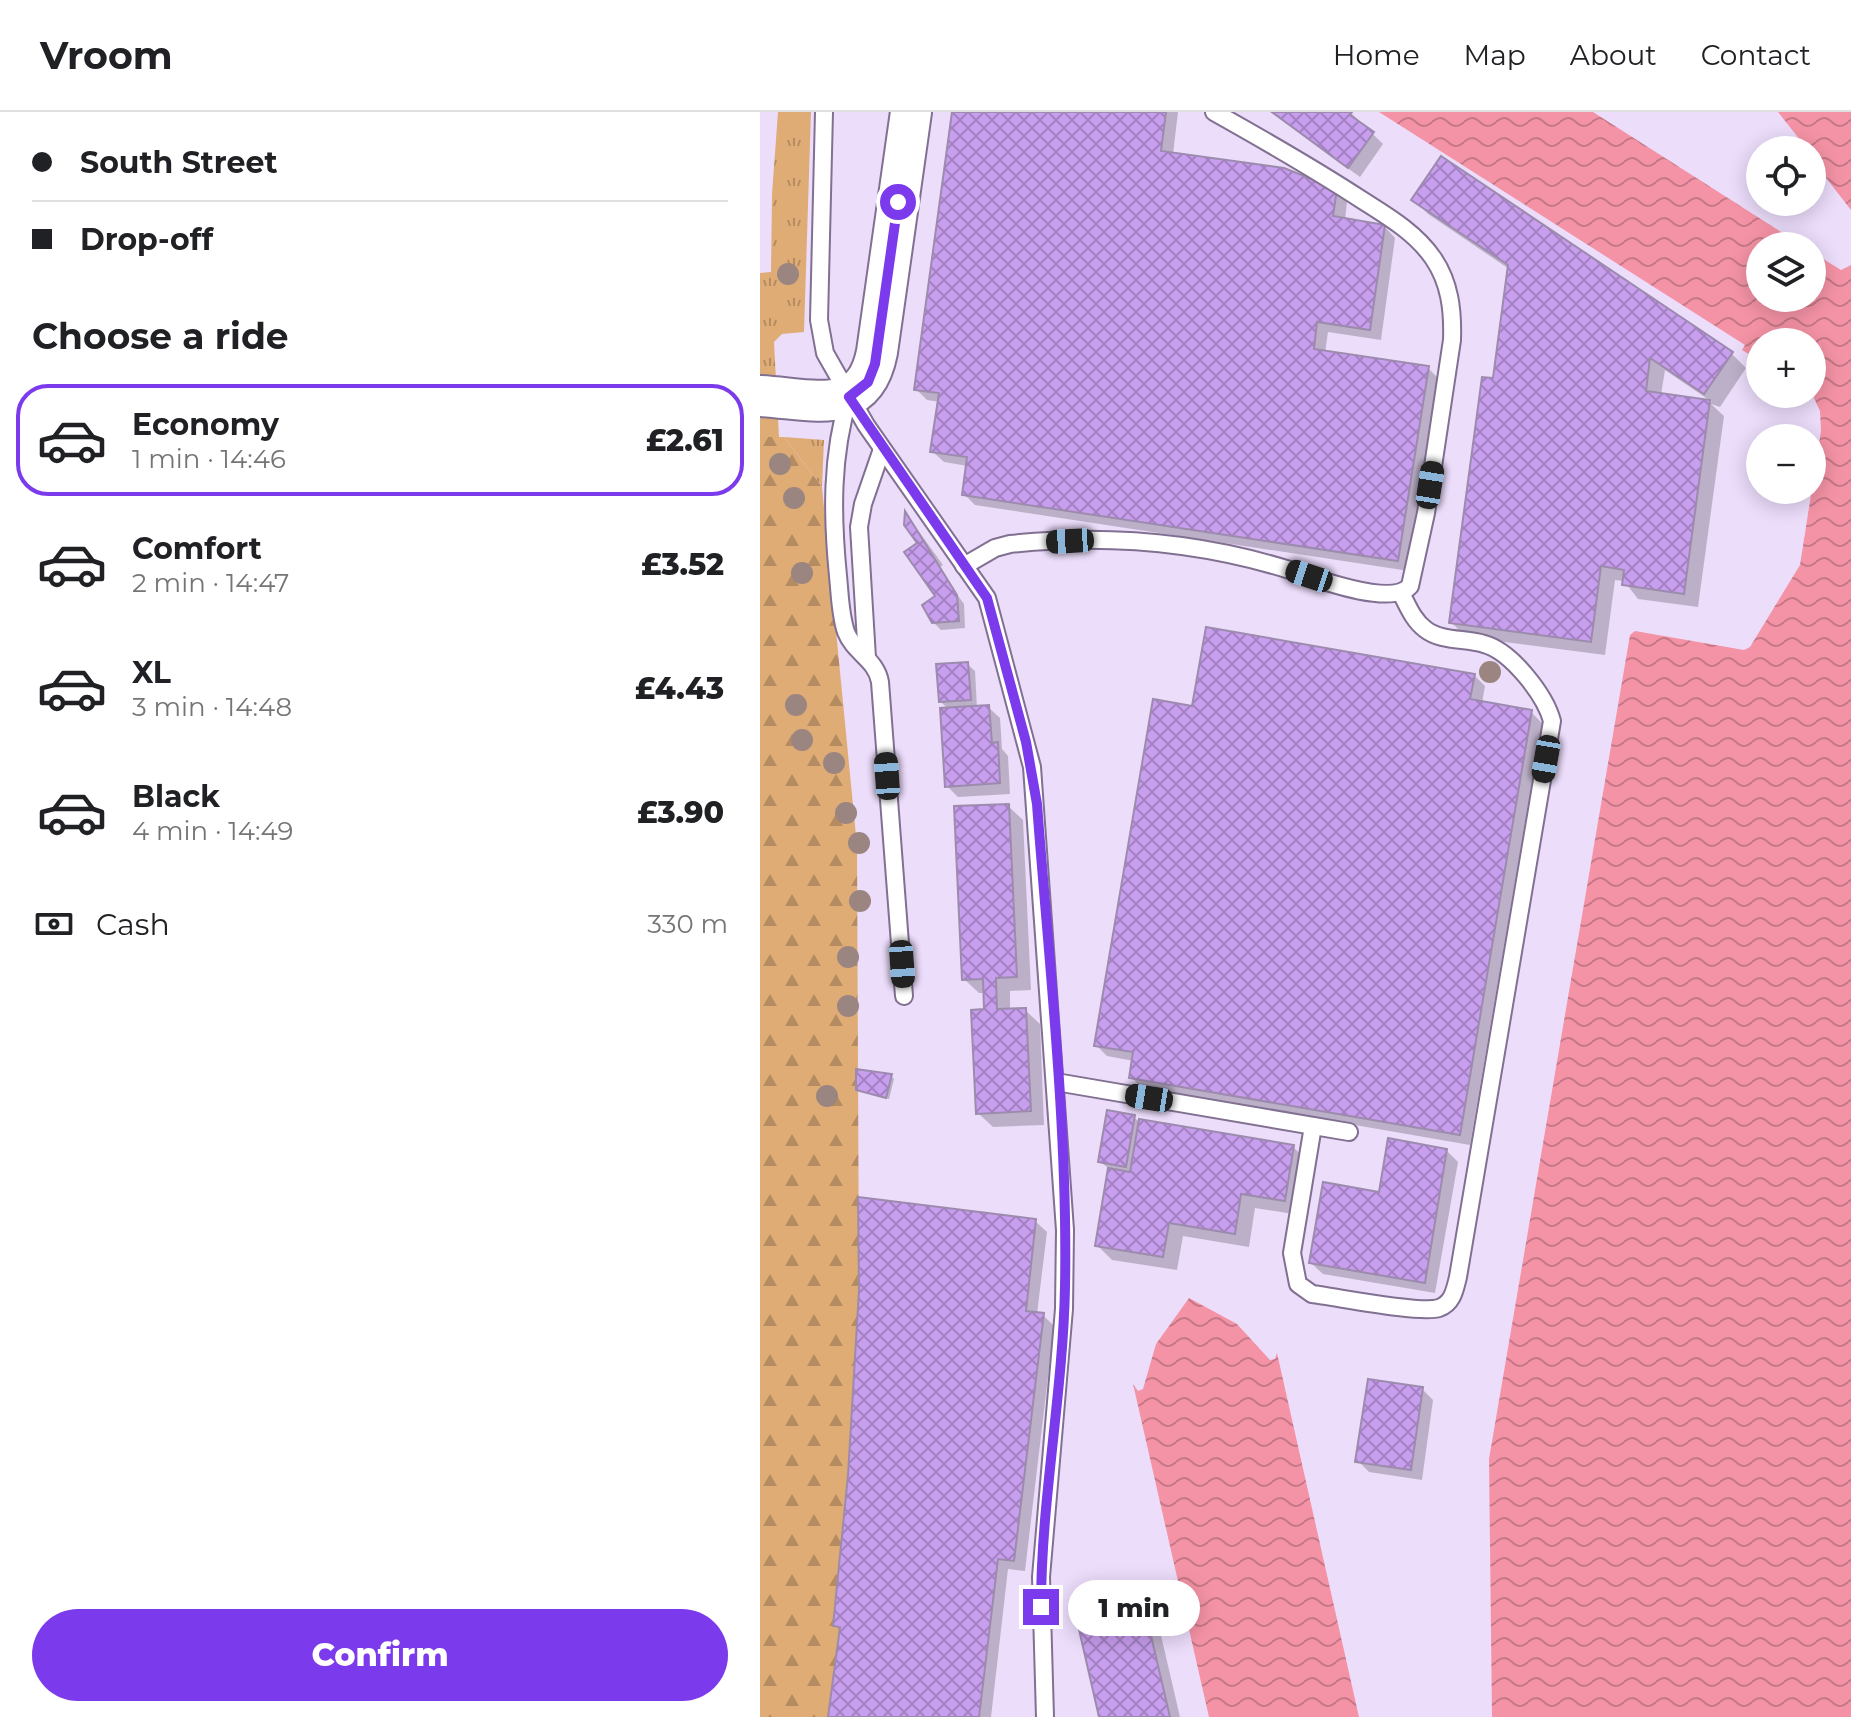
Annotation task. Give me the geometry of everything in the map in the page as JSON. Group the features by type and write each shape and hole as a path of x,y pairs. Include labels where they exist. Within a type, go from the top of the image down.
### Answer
{"street":[{"path":"760,396 849,397 868,382 875,364 911,112"}],"lane":[{"path":"824,112 819,320 825,353 882,449 987,598 1032,767 1065,1230 1065,1297 1041,1577 1045,1717"},
{"path":"964,566 995,548 1010,544 1116,538 1229,555 1350,588 1401,593 1410,586 1452,340 1453,311 1443,276 1433,257 1402,226 1289,152 1214,112"},
{"path":"849,397 836,442 835,546 845,627 853,646 876,668 880,682 904,996"},
{"path":"867,658 859,516 882,449"},
{"path":"1313,1126 1292,1253 1298,1284 1312,1294 1419,1308 1439,1308 1448,1303 1458,1277 1552,721 1540,697 1503,654 1481,643 1432,634 1416,620 1401,593"},
{"path":"1056,1082 1349,1132"}],"green space":[{"path":"778,112 811,112 804,332 782,334 774,342 779,437 760,437 760,273 771,272 772,194"},
{"path":"760,437 784,437 822,487 857,846 859,1290 848,1475 833,1625 840,1627 828,1717 760,1717"},
{"path":"784,437 824,440 822,487"}],"water":[{"path":"1379,112 1593,112 1746,210 1746,216 1756,216 1781,232 1746,232 1746,312 1826,312 1826,261 1841,270 1851,265 1851,1717 1492,1717 1489,1459 1630,635 1635,631 1744,650 1750,647 1800,565 1810,504 1826,504 1826,424 1821,424 1819,408 1826,408 1826,328 1746,328 1746,352 1742,350 1745,345"},
{"path":"1778,112 1851,112 1851,210 1826,178 1826,136 1797,136"},
{"path":"1189,1298 1237,1324 1270,1360 1275,1359 1277,1353 1359,1717 1209,1717 1133,1384 1138,1391 1143,1389 1156,1344"}],"building":[{"path":"952,112 1166,112 1161,151 1284,168 1337,189 1333,216 1385,225 1370,330 1317,322 1314,349 1429,366 1398,561 962,495 967,457 930,452 939,393 914,390"},
{"path":"1272,112 1352,112 1350,115 1374,132 1348,168"},
{"path":"1441,156 1733,352 1704,394 1650,358 1646,391 1710,400 1684,594 1622,585 1624,570 1601,566 1591,642 1449,623 1482,377 1493,378 1508,265 1411,200"},
{"path":"905,511 957,595 959,621 932,623 922,605 935,596 904,552 917,543 904,525"},
{"path":"1206,627 1475,674 1470,699 1532,710 1460,1135 1129,1078 1133,1052 1094,1046 1153,699 1192,706"},
{"path":"968,662 971,700 939,702 936,664"},
{"path":"989,705 992,743 998,742 1000,783 945,787 940,708"},
{"path":"1009,804 1017,977 996,978 997,1009 1026,1008 1031,1111 976,1114 971,1010 984,1009 983,979 962,980 954,806"},
{"path":"856,1069 892,1074 886,1098 856,1090"},
{"path":"1107,1110 1135,1115 1126,1167 1098,1162"},
{"path":"1139,1119 1294,1145 1285,1201 1241,1194 1235,1234 1169,1223 1163,1257 1095,1246 1108,1168 1130,1172"},
{"path":"1388,1138 1447,1149 1425,1283 1309,1263 1323,1182 1379,1192"},
{"path":"858,1197 1036,1219 1026,1311 1044,1313 1014,1561 998,1559 979,1717 828,1717 840,1627 833,1626 848,1475 859,1290"},
{"path":"1368,1379 1423,1387 1411,1470 1355,1462"},
{"path":"1139,1584 1170,1717 1099,1717 1072,1599"}],"route":[{"path":"898,202 875,364 863,389 849,397 987,598 1026,742 1037,804 1065,1230 1064,1309 1041,1607"}]}
